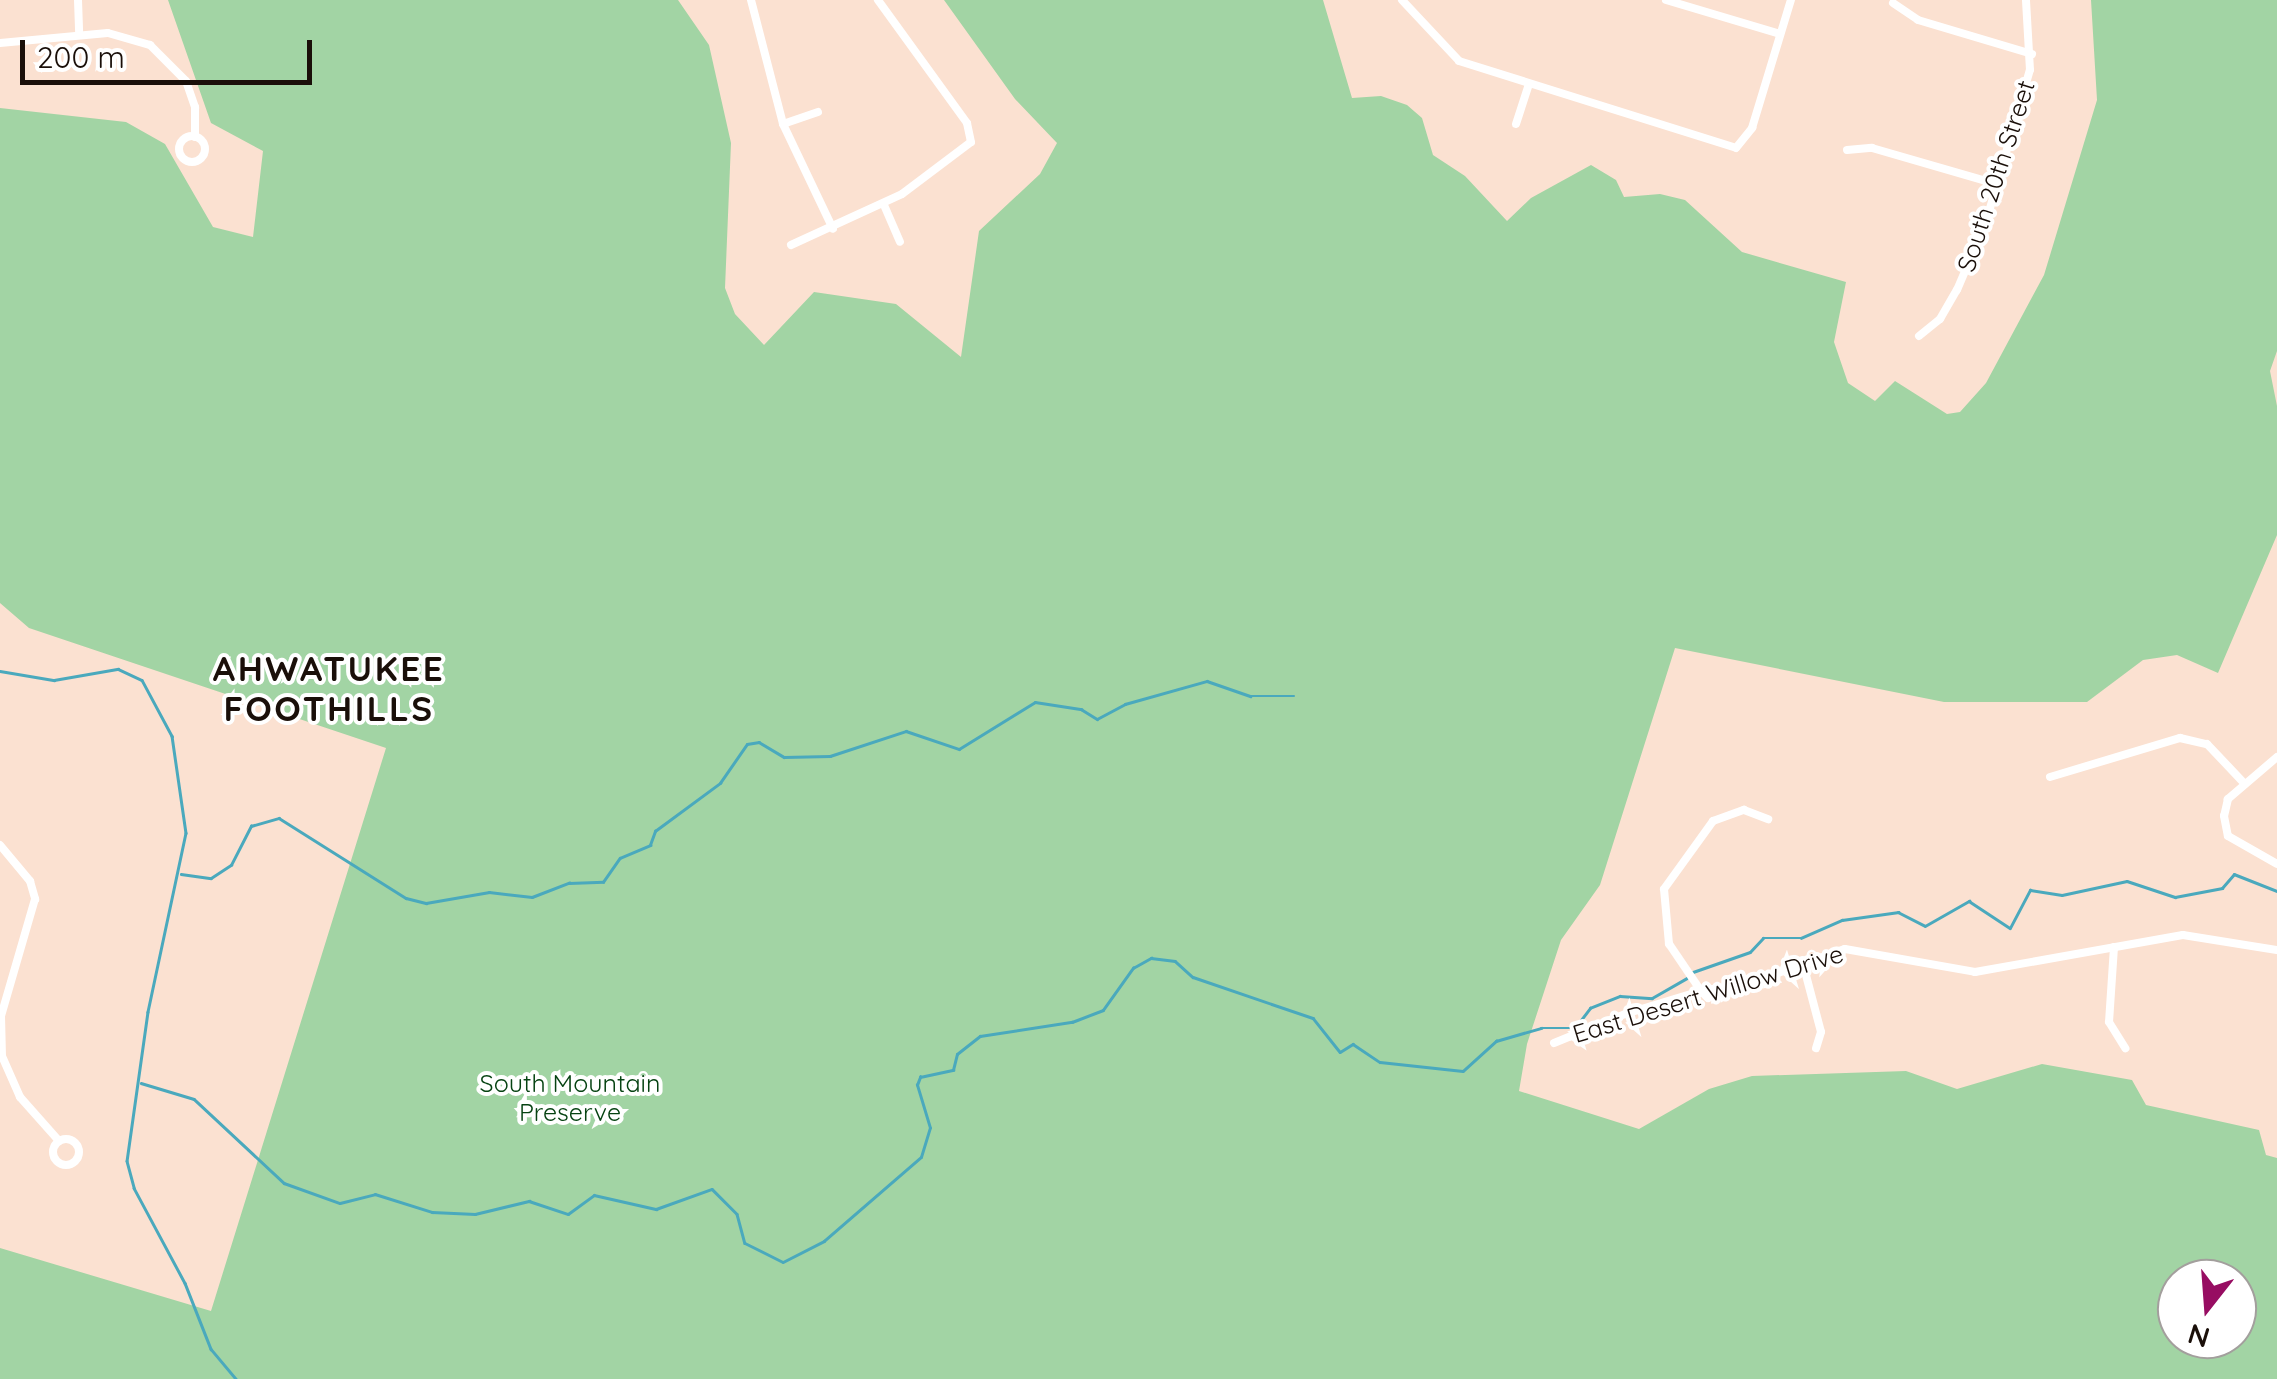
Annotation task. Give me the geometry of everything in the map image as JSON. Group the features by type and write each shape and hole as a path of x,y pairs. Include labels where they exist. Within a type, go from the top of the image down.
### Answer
{"street":[{"path":"78,0 79,34"},
{"path":"751,0 783,124 833,229"},
{"path":"791,245 884,204 971,142 966,123 878,0"},
{"path":"1402,0 1449,56 1736,148 1752,128 1790,0"},
{"path":"1666,0 1780,34"},
{"name":"South 20th Street","path":"1919,336 1940,319 1968,270 1997,184 2032,54 2026,0"},
{"path":"1893,3 1918,20 2032,54"},
{"path":"0,43 79,34 130,36 170,59 195,107 195,136"},
{"path":"1516,124 1529,84"},
{"path":"783,124 818,112"},
{"path":"1847,150 1872,148 1997,184"},
{"path":"884,204 900,242"},
{"path":"2050,777 2180,738 2207,744 2245,784"},
{"path":"2277,757 2228,799 2228,836 2277,864"},
{"path":"1701,991 1670,944 1662,920 1668,878 1713,821 1744,810 1768,819"},
{"path":"0,845 30,881 35,899 32,928 1,1016 2,1056 20,1097 59,1141"},
{"name":"East Desert Willow Drive","path":"1554,1043 1701,991 1708,998 1802,960 1844,949 1877,950 1986,972 2183,935 2277,950"},
{"path":"2114,947 2109,1022 2125,1048"},
{"path":"1802,960 1821,1032 1816,1048"}],"green space":[{"name":"South Mountain Preserve","path":"168,0 678,0 709,45 731,143 725,288 735,314 764,345 814,292 896,304 961,357 979,231 1040,174 1057,143 1015,99 944,0 1323,0 1352,98 1381,96 1407,105 1422,118 1433,155 1465,176 1507,221 1531,198 1591,165 1616,180 1624,197 1660,194 1685,200 1742,252 1846,282 1834,342 1848,383 1875,401 1895,381 1947,414 1960,412 1986,383 2044,275 2097,100 2091,0 2277,0 2277,351 2270,371 2277,406 2277,535 2218,673 2177,655 2143,660 2087,702 1944,702 1675,648 1600,885 1561,940 1527,1044 1519,1091 1639,1129 1709,1089 1752,1076 1906,1071 1957,1089 2042,1064 2132,1080 2146,1105 2259,1130 2266,1155 2277,1158 2277,1379 0,1379 0,1248 211,1311 386,748 29,628 0,603 0,108 126,122 165,144 213,227 253,237 263,151 211,123"}],"waterway":[{"path":"0,671 54,680 118,669 142,680 172,736 186,833 148,1012 127,1161 134,1188 185,1283 211,1349 236,1379"},
{"path":"181,874 211,878 231,865 251,826 279,818 406,898 426,903 489,892 532,897 569,883 603,882 620,858 650,845 655,831 720,783 747,744 759,742 784,757 830,756 906,731 959,749 1035,702 1081,709 1097,719 1125,704 1207,681 1250,696 1294,696"},
{"path":"1693,972 1750,952 1763,938 1801,938 1842,920 1898,912 1925,926 1969,901 2010,928 2030,890 2062,895 2127,881 2175,897 2222,888 2234,874 2277,891"},
{"path":"141,1083 194,1099 284,1183 340,1203 375,1194 432,1212 475,1214 529,1201 568,1214 594,1195 656,1209 712,1189 737,1214 745,1243 783,1262 824,1241 921,1157 930,1128 917,1085 920,1077 953,1070 957,1054 980,1036 1072,1022 1103,1010 1133,968 1151,958 1175,961 1193,977 1313,1018 1340,1052 1353,1044 1380,1062 1463,1071 1496,1041 1541,1028 1575,1028 1590,1008 1620,996 1652,998 1687,978"}],"district":[{"name":"AHWATUKEE FOOTHILLS","path":"329,688"}]}
